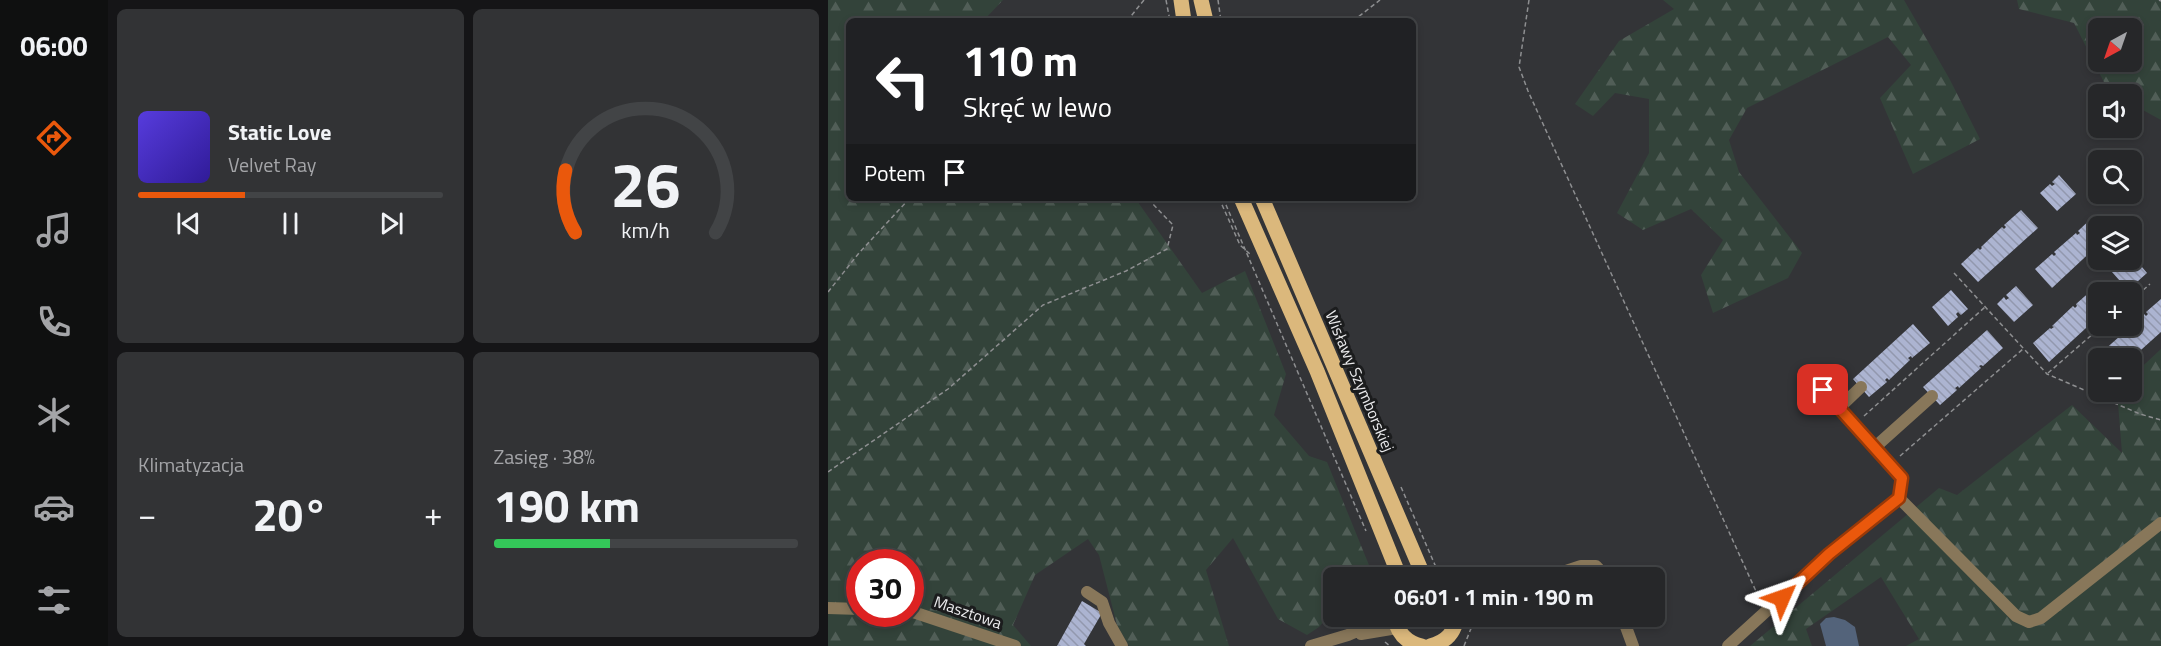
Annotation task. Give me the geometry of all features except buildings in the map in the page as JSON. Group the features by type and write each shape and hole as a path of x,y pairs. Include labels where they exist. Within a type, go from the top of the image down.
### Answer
{"main road":[{"path":"1181,0 1184,18"},
{"path":"1201,0 1205,18"},
{"path":"1242,201 1317,371 1396,567"},
{"name":"Wisławy Szymborskiej","path":"1263,201 1420,567"},
{"path":"1399,627 1404,637 1417,645"},
{"path":"1430,646 1445,640 1453,631"}],"street":[{"path":"1839,408 1861,387"},
{"path":"1728,646 1829,554 1899,498 1902,478 1823,390"},
{"path":"1875,448 1932,396"},
{"path":"1899,498 2016,616 2029,622 2041,618 2161,523"},
{"path":"1578,567 1597,567"},
{"path":"1087,592 1102,602 1109,623 1122,646"},
{"path":"828,608 846,609"},
{"name":"Masztowa","path":"924,615 1015,646"},
{"path":"1311,646 1373,627"},
{"path":"1626,627 1633,646"}],"path":[{"path":"1129,18 1144,0"},
{"path":"1166,0 1169,18"},
{"path":"1218,0 1221,18"},
{"path":"1357,18 1380,0"},
{"path":"1529,0 1519,67 1528,91 1766,612"},
{"path":"828,292 859,252 907,201"},
{"path":"828,472 948,388 1043,305 1126,271 1167,249 1173,225 1150,201"},
{"path":"1220,201 1240,245 1255,258"},
{"path":"1224,201 1369,537"},
{"path":"1954,273 2047,374 2140,414 2161,420"},
{"path":"2142,291 2150,284"},
{"path":"1854,425 1985,307"},
{"path":"2047,374 2091,336"},
{"path":"1890,465 2024,349"},
{"path":"1360,505 1368,526"},
{"path":"1464,646 1472,627"},
{"path":"1382,640 1390,646"}],"green space":[{"path":"828,0 1003,0 986,18 846,18 846,201 1137,201 1202,293 1245,271 1286,374 1274,415 1309,456 1327,462 1370,567 1323,567 1323,622 1307,635 1278,619 1233,538 1206,570 1229,646 1129,646 1117,625 1099,555 1088,539 1035,575 1013,625 1031,646 828,646"},
{"path":"1663,0 1904,0 1949,78 1980,139 1913,174 1880,98 1911,65 1888,37 1747,108 1729,140 1739,172 1802,253 1788,278 1713,313 1701,275 1723,240 1691,209 1643,230 1617,213 1649,153 1649,99 1615,93 1593,116 1575,104 1619,41 1674,9"},
{"path":"2017,0 2161,0 2161,120 2142,110 2142,84 2105,84 2099,72 2142,72 2142,18 2088,18 2088,51 2074,23 2019,9"},
{"path":"2161,349 2161,646 1906,646 1919,639 1881,577 1806,629 1812,646 1750,646 1939,488 1957,495 2072,405 2122,453 2118,403 2142,402 2142,367"}],"water":[{"path":"1834,617 1845,620 1855,627 1859,646 1826,646 1820,624 1826,618"}],"route":[{"path":"1782,598 1829,554 1899,498 1902,478 1823,390"}]}
